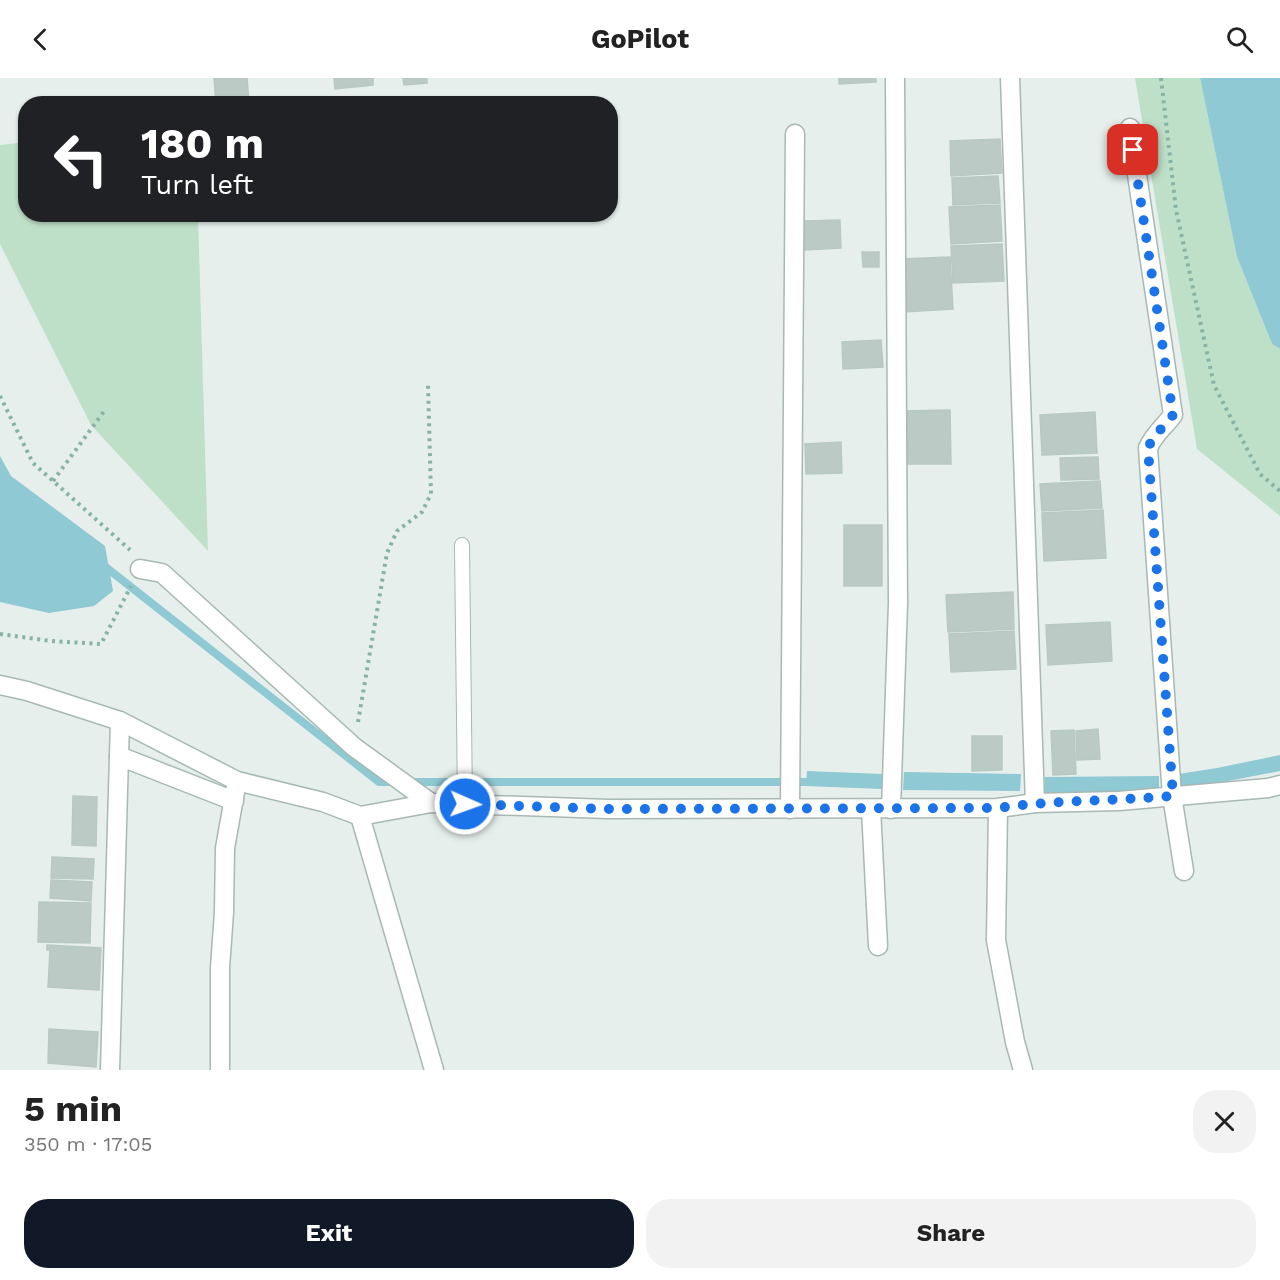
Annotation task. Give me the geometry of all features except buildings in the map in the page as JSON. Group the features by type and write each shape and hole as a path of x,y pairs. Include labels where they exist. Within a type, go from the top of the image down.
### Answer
{"street":[{"path":"891,809 898,603 895,78"},
{"path":"1010,78 1035,803"},
{"path":"1130,128 1173,415 1154,435 1148,448 1173,796 1184,871"},
{"path":"790,809 795,134"},
{"path":"140,569 162,573 354,747 431,803"},
{"path":"0,685 27,691 120,721 237,781 323,802 360,816 431,803 608,809 998,808 1035,803 1119,801 1280,785"},
{"path":"110,1070 120,721"},
{"path":"119,756 234,801"},
{"path":"220,1070 220,968 225,848 237,781"},
{"path":"998,808 996,940 1015,1042 1023,1070"},
{"path":"871,809 878,946"},
{"path":"360,816 434,1070"}],"lane":[{"path":"462,545 465,804"}],"path":[{"path":"1161,78 1176,210 1214,386 1260,474 1280,491"},
{"path":"354,747 387,553 397,531 423,512 431,494 428,385"},
{"path":"0,396 33,463 133,553 140,569 100,644 51,641 0,633"},
{"path":"53,481 105,410"}],"green space":[{"path":"1135,78 1200,78 1237,257 1272,344 1280,349 1280,516 1197,449"},
{"path":"18,143 18,222 198,222 208,551 91,425 0,244 0,145"}],"water":[{"path":"1200,78 1280,78 1280,349 1272,344 1237,257"},
{"path":"0,456 11,476 105,546 113,591 94,606 49,613 0,602"},
{"path":"1280,755 1280,771 1182,790 1179,774"},
{"path":"807,771 882,774 882,789 806,786"},
{"path":"904,772 1021,774 1020,791 903,790"},
{"path":"1159,776 1159,790 1045,794 1045,777"}],"waterway":[{"path":"103,565 379,782 394,782"},
{"path":"409,782 814,782"}],"route":[{"path":"465,804 608,809 998,808 1035,803 1119,801 1173,796 1148,448 1154,435 1173,415 1133,150"}]}
